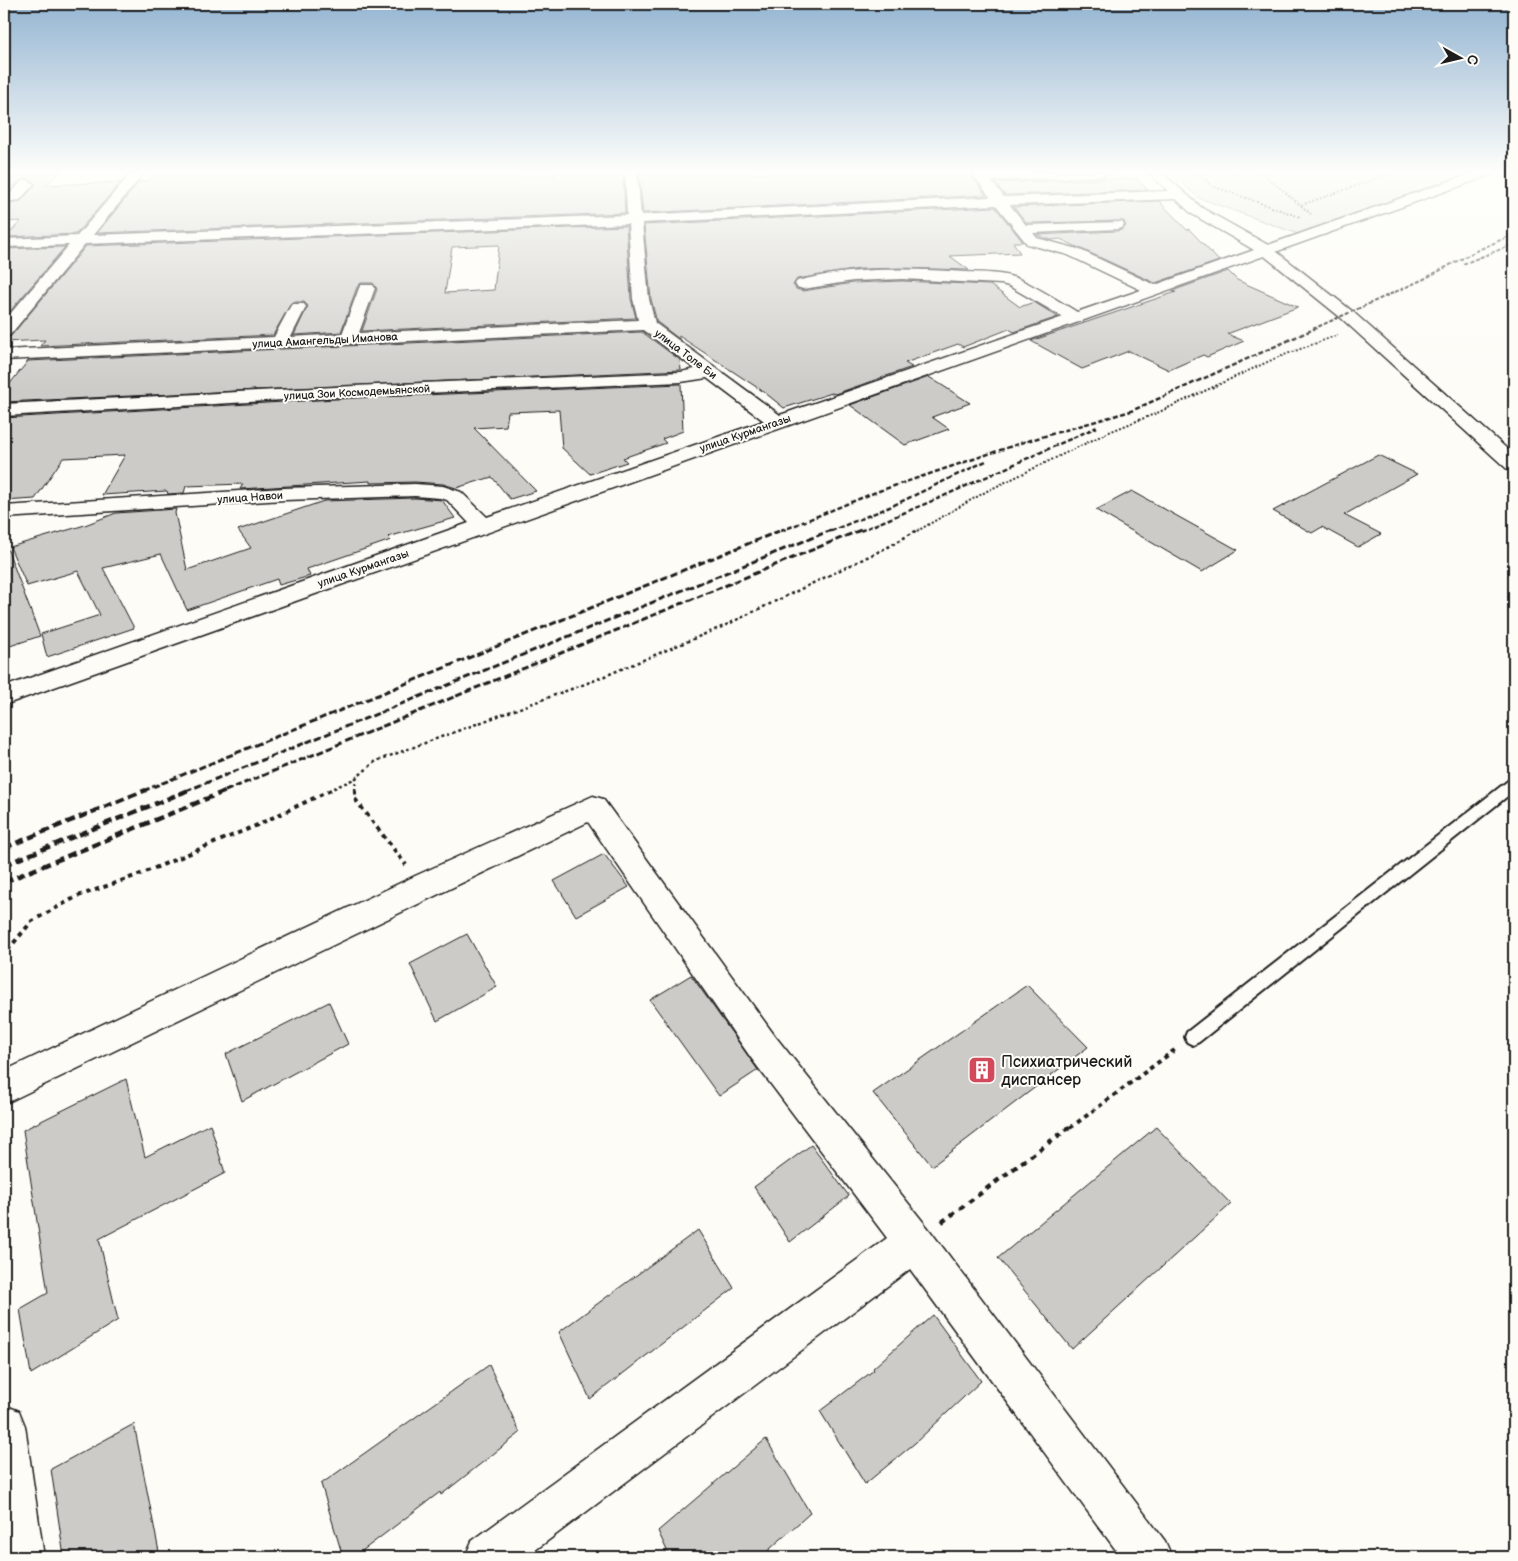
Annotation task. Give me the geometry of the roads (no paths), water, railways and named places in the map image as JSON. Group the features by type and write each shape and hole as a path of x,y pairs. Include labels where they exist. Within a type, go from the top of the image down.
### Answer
{"street":[{"path":"4,331 76,245"},
{"name":"улица Толе Би","path":"638,245 641,299 647,325 777,422"},
{"path":"1046,245 1073,252 1154,290"},
{"path":"1258,245 1267,250 1360,327 1514,465"},
{"name":"улица Курмангазы","path":"4,696 483,525 1281,245"},
{"path":"803,284 842,278 906,274 1002,279 1015,283 1076,318"},
{"path":"349,339 367,288"},
{"path":"280,342 298,307"},
{"name":"улица Амангельды Иманова","path":"4,355 647,325"},
{"name":"улица Зои Космодемьянской","path":"4,410 354,391 682,377 711,372"},
{"name":"улица Навои","path":"4,512 284,494 415,490 443,492 454,496 483,525"},
{"path":"4,1088 426,885 593,807 763,1047 914,1242 1149,1557"},
{"path":"488,1557 914,1242"},
{"path":"4,1426 21,1557"}],"lane":[{"path":"1193,1037 1514,784"}],"railway":[{"path":"1313,329 1424,279 1490,245"},
{"path":"1463,264 1512,245"},
{"path":"781,531 876,492 1024,442 1131,411 1316,328"},
{"path":"860,531 937,499 1097,427"},
{"path":"831,531 892,506 988,460"},
{"path":"143,791 784,529"},
{"path":"186,791 834,529"},
{"path":"225,791 863,529"},
{"path":"4,848 146,790"},
{"path":"4,865 189,790"},
{"path":"4,882 228,790"}],"place":[{"name":"Психиатрический диспансер","path":"982,1070"}]}
